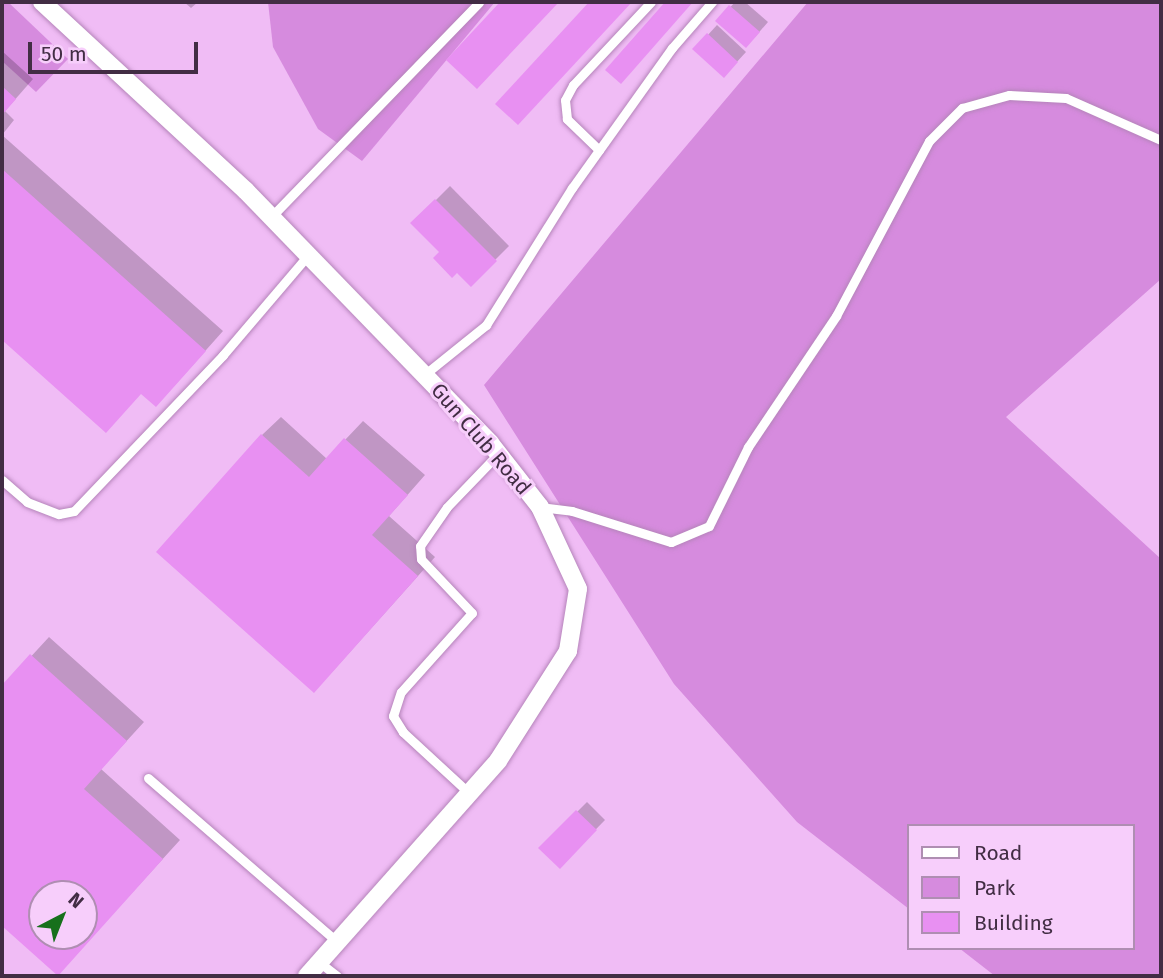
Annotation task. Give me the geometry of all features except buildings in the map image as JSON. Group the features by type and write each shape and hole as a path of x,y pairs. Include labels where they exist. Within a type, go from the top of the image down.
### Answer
{"street":[{"name":"Gun Club Road","path":"42,2 271,217 498,454 540,507 578,589 568,651 498,761 307,976"}],"lane":[{"path":"271,217 479,2"},
{"path":"598,150 567,119 565,100 573,85 651,2"},
{"path":"424,375 486,325 598,150 712,2"},
{"path":"540,507 572,511 671,542 709,526 748,447 836,316 929,141 962,108 1009,95 1066,98 1161,139"},
{"path":"2,480 27,502 60,514 74,511 223,355 308,255"},
{"path":"469,793 403,732 393,716 401,691 472,613 421,559 420,546 447,507 498,454"},
{"path":"148,778 337,942"},
{"path":"319,962 337,976"}],"green space":[{"path":"2,2 8,2 68,59 36,92 2,61"},
{"path":"268,2 495,2 362,161 318,129 273,47"},
{"path":"808,2 1161,2 1161,279 1006,417 1161,559 1161,976 995,976 962,950 1135,950 1135,824 908,824 908,908 797,822 674,684 484,385"}]}
